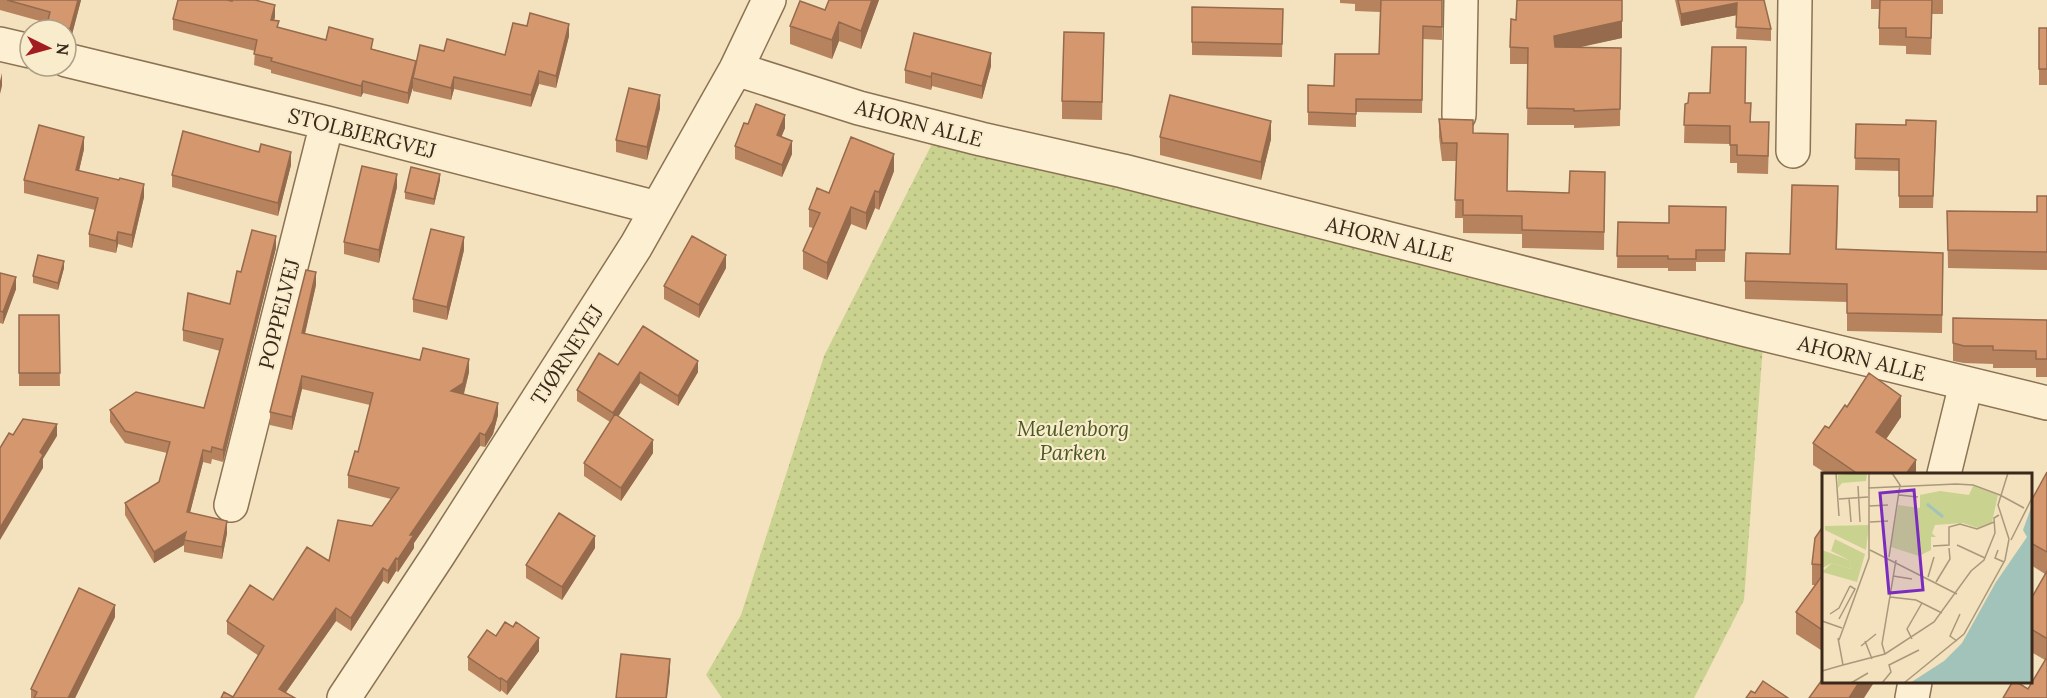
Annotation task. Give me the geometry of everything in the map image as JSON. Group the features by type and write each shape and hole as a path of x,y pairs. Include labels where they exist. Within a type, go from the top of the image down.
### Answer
{"street":[{"name":"TJØRNEVEJ","path":"344,698 440,554 636,246 736,69 769,0"},
{"path":"1459,115 1461,0"},
{"path":"1793,151 1795,0"},
{"path":"0,44 18,48"},
{"name":"STOLBJERGVEJ","path":"78,63 327,123 657,208"},
{"name":"AHORN ALLE","path":"736,69 859,108 1123,171 1747,330 2047,402"},
{"name":"POPPELVEJ","path":"231,505 327,123"},
{"path":"1944,473 1966,384"},
{"path":"1912,698 1916,683"}],"green space":[{"name":"Meulenborg Parken","path":"934,140 1763,345 1744,600 1694,698 722,698 706,675 741,615 824,356"}],"building":[{"path":"7,0 78,0 73,18 48,18 50,12"},
{"path":"178,0 255,0 275,5 271,20 279,21 277,27 326,40 329,27 373,39 371,49 416,61 408,93 363,81 361,86 271,61 272,58 254,54 257,40 173,19"},
{"path":"829,0 872,0 861,31 839,22 832,40 790,26 800,1 825,10"},
{"path":"1381,0 1442,0 1442,27 1423,26 1422,100 1356,99 1356,114 1308,112 1308,85 1334,86 1335,54 1379,54"},
{"path":"1517,0 1622,0 1622,21 1554,36 1555,47 1621,48 1620,109 1574,111 1574,109 1527,108 1528,48 1510,47 1511,19 1516,20"},
{"path":"1678,0 1764,0 1771,29 1736,27 1737,3 1681,14"},
{"path":"1880,0 1932,0 1931,38 1906,37 1906,28 1879,28"},
{"path":"1192,7 1283,9 1282,44 1192,42"},
{"path":"530,13 569,24 556,76 539,71 531,95 454,77 451,88 413,78 420,45 444,51 447,39 505,55 513,23 527,26"},
{"path":"2039,28 2047,28 2047,69 2039,69"},
{"path":"1064,32 1104,33 1102,102 1062,101"},
{"path":"914,33 991,53 982,86 932,73 931,77 905,70"},
{"path":"1712,47 1746,47 1745,103 1751,103 1750,122 1769,122 1768,156 1737,155 1737,145 1730,145 1730,126 1684,125 1685,104 1688,103 1689,93 1710,93"},
{"path":"629,88 660,95 647,147 616,140"},
{"path":"1170,95 1271,121 1261,162 1160,137"},
{"path":"756,104 785,115 777,135 792,141 782,165 735,146 744,123 748,124"},
{"path":"1439,119 1473,120 1473,133 1508,134 1507,191 1569,193 1570,171 1605,172 1604,232 1522,230 1522,216 1463,215 1463,200 1455,200 1457,143 1442,143"},
{"path":"1906,120 1936,121 1933,196 1899,196 1899,159 1855,158 1856,124 1906,125"},
{"path":"39,125 84,137 76,170 144,184 132,235 118,232 116,241 89,234 98,198 24,180"},
{"path":"183,131 259,152 261,144 291,152 278,203 172,175"},
{"path":"851,137 894,154 879,192 875,191 866,213 851,207 827,263 803,251 820,213 809,209 817,188 829,193"},
{"path":"362,166 397,174 379,250 344,242"},
{"path":"411,167 440,174 434,199 405,192"},
{"path":"1792,185 1838,186 1836,249 1943,253 1942,315 1847,313 1847,284 1745,281 1746,253 1790,254"},
{"path":"2037,196 2047,196 2047,252 1948,250 1947,211 2037,212"},
{"path":"1669,206 1726,207 1725,250 1696,250 1696,259 1668,259 1668,256 1617,256 1618,222 1669,223"},
{"path":"431,229 464,237 447,307 413,299"},
{"path":"252,230 276,236 223,450 212,447 211,452 203,450 187,512 227,521 222,547 184,540 186,532 154,552 125,503 159,482 170,442 125,431 110,410 136,392 204,408 223,339 183,330 188,293 230,304 237,271 241,272"},
{"path":"692,236 726,255 699,305 664,286"},
{"path":"38,255 64,261 58,283 33,276"},
{"path":"306,270 316,272 302,333 420,360 423,348 469,359 463,383 451,391 498,403 493,421 485,435 480,433 410,535 414,535 398,559 396,558 388,571 383,568 351,618 336,608 279,689 295,698 221,698 224,692 233,697 264,646 227,621 250,585 273,600 307,547 329,561 338,520 372,526 399,488 348,475 355,451 358,452 373,393 302,376 292,417 270,412"},
{"path":"0,273 16,277 3,312 0,311"},
{"path":"19,315 59,315 60,373 19,373"},
{"path":"1953,318 2047,320 2047,359 2036,359 2036,351 1993,350 1993,346 1964,346 1953,343"},
{"path":"643,326 698,361 678,396 640,372 613,413 577,390 599,353 618,365"},
{"path":"1869,373 1901,396 1876,432 1916,460 1907,473 1857,473 1813,443 1825,426 1829,428 1845,405 1847,407"},
{"path":"615,414 653,440 621,488 584,463"},
{"path":"23,419 57,424 40,452 43,455 0,528 0,448 9,433 13,435"},
{"path":"2047,472 2047,552 2032,544 2032,499"},
{"path":"559,513 595,536 562,587 526,565"},
{"path":"1822,528 1822,565 1812,564 1815,538"},
{"path":"2047,571 2046,638 2032,630 2032,597"},
{"path":"1822,576 1822,630 1796,612"},
{"path":"79,588 115,605 68,698 34,698 37,692 31,689"},
{"path":"505,622 513,627 516,622 539,638 507,682 468,657 487,630 496,636"},
{"path":"621,654 670,659 666,698 616,698"},
{"path":"2047,657 2047,698 2003,698 2012,683 2018,683 2028,689"},
{"path":"1822,680 1822,683 1859,683 1849,698 1809,698"},
{"path":"1763,681 1788,698 1746,698 1751,691 1755,693"}]}
